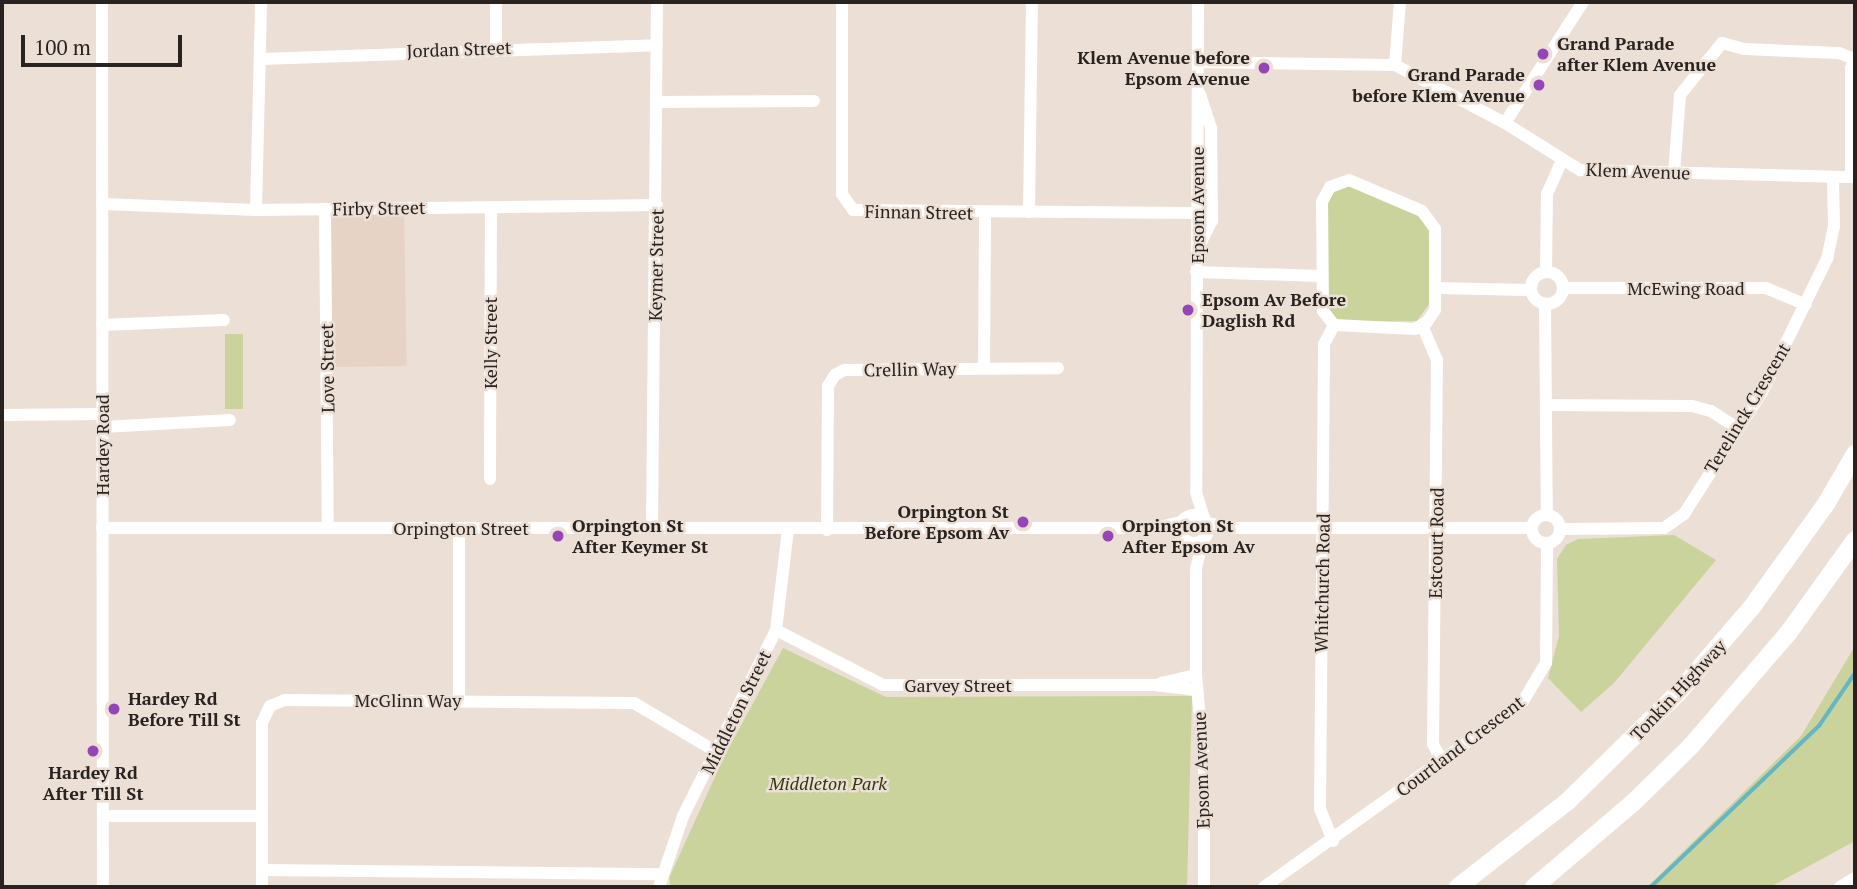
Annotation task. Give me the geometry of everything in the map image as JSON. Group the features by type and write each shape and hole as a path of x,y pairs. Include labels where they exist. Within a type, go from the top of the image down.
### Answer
{"highway":[{"name":"Tonkin Highway","path":"1458,887 1568,801 1677,694 1752,607 1826,504 1855,454"},
{"path":"1534,887 1634,802 1691,746 1782,642 1855,540"}],"street":[{"name":"Hardey Road","path":"102,2 103,887"},
{"path":"256,210 261,2"},
{"path":"496,2 496,47"},
{"name":"Keymer Street","path":"652,528 657,2"},
{"name":"Finnan Street","path":"842,2 842,194 847,205 859,212 1197,213"},
{"path":"1029,212 1032,2"},
{"name":"Epsom Avenue","path":"1198,2 1196,492 1205,529 1196,569 1196,675 1204,762 1204,887"},
{"path":"1395,65 1400,2"},
{"path":"1505,123 1583,2"},
{"path":"1674,173 1680,95 1722,43 1744,49 1839,52 1855,59 1851,68 1853,177"},
{"name":"Jordan Street","path":"261,59 496,47 657,45"},
{"name":"Klem Avenue","path":"1197,62 1395,65 1505,123 1560,162 1580,170 1853,177"},
{"path":"1197,87 1211,128 1212,221 1197,250"},
{"path":"657,102 814,101"},
{"path":"1546,272 1547,194 1560,162"},
{"name":"Terelinck Crescent","path":"1561,529 1672,525 1762,392 1806,304 1832,237 1833,178"},
{"path":"1360,181 1430,219 1435,229 1436,289 1433,315 1422,325 1335,325 1323,311 1321,276 1326,192 1337,182 1360,181"},
{"name":"Firby Street","path":"102,204 256,210 657,205"},
{"name":"Kelly Street","path":"490,479 491,207"},
{"name":"Love Street","path":"325,209 328,528"},
{"path":"984,368 985,213"},
{"path":"1196,272 1321,276"},
{"path":"1546,272 1560,279 1563,288 1560,297 1545,304 1537,301 1531,290 1532,281 1546,272"},
{"name":"McEwing Road","path":"1563,288 1766,288 1806,304"},
{"path":"1436,289 1531,290"},
{"path":"1545,304 1547,514"},
{"path":"102,325 224,320"},
{"name":"Whitchurch Road","path":"1332,841 1320,809 1324,344 1335,325"},
{"name":"Estcourt Road","path":"1422,325 1437,360 1433,744 1442,761"},
{"name":"Crellin Way","path":"827,530 828,386 835,375 844,370 1058,368"},
{"path":"1547,405 1692,406 1711,411 1737,428"},
{"path":"2,415 102,420 230,420"},
{"name":"Epsom Avenue","path":"1196,492 1184,519 1183,538 1196,569"},
{"path":"1547,514 1556,518 1561,529 1557,538 1547,543 1538,540 1532,528 1535,520 1547,514"},
{"name":"Orpington Street","path":"102,528 1156,528 1184,519 1205,529"},
{"name":"Orpington Street","path":"1156,528 1183,538 1205,529"},
{"path":"1205,529 1436,531 1532,528"},
{"path":"459,529 459,700"},
{"name":"Middleton Street","path":"660,881 683,816 776,630 788,530"},
{"name":"Courtland Crescent","path":"1264,887 1522,703 1546,663 1547,543"},
{"name":"Garvey Street","path":"776,630 883,685 1154,685 1197,690"},
{"name":"Garvey Street","path":"1154,685 1196,675"},
{"name":"McGlinn Way","path":"262,887 262,723 270,706 285,700 634,703 717,752"},
{"path":"103,816 262,816"},
{"path":"262,870 660,881"},
{"path":"1840,887 1855,878"}],"shaded area":[{"path":"404,208 407,366 328,367 325,209"}],"green space":[{"path":"1345,182 1420,215 1426,222 1430,233 1429,304 1417,321 1342,322 1330,315 1326,306 1326,200 1335,187"},
{"path":"225,334 243,334 243,409 225,409"},
{"path":"1674,535 1716,560 1614,683 1581,712 1548,678 1559,636 1557,559 1566,545 1578,539"},
{"path":"1855,646 1855,841 1770,887 1647,887 1801,736"},
{"name":"Middleton Park","path":"783,648 886,697 1192,696 1187,887 671,887 669,878 725,755"}],"waterway":[{"path":"1651,887 1819,726 1855,673"}],"place":[{"name":"Grand Parade after Klem Avenue","path":"1543,54"},
{"name":"Klem Avenue before Epsom Avenue","path":"1264,68"},
{"name":"Grand Parade before Klem Avenue","path":"1539,85"},
{"name":"Epsom Av Before Daglish Rd","path":"1188,310"},
{"name":"Orpington St Before Epsom Av","path":"1023,522"},
{"name":"Orpington St After Keymer St","path":"558,536"},
{"name":"Orpington St After Epsom Av","path":"1108,536"},
{"name":"Hardey Rd Before Till St","path":"114,709"},
{"name":"Hardey Rd After Till St","path":"93,751"}]}
